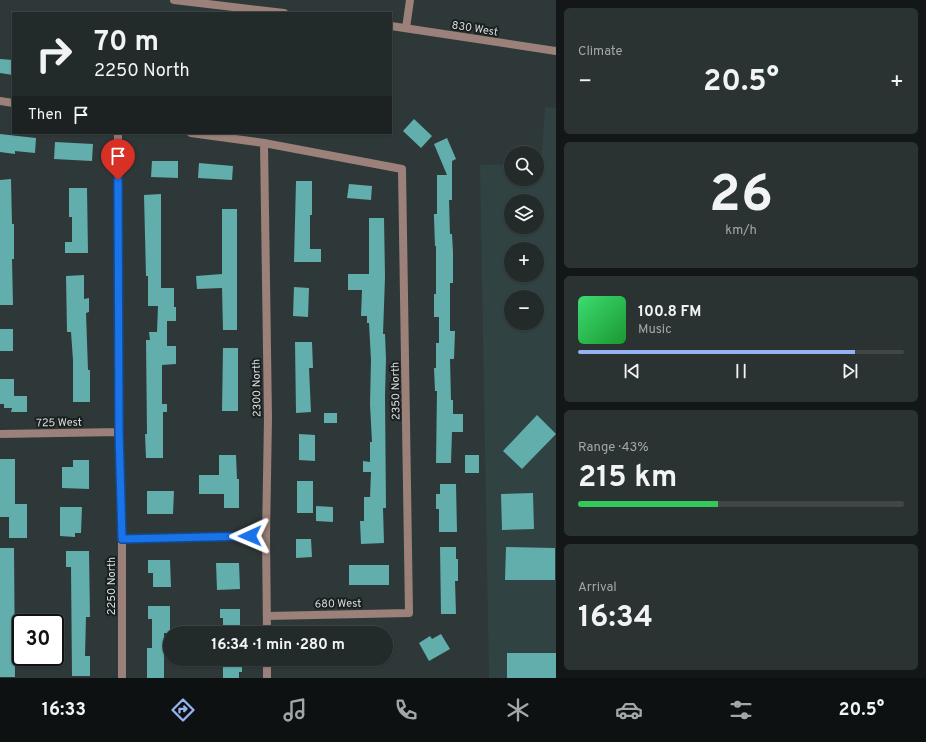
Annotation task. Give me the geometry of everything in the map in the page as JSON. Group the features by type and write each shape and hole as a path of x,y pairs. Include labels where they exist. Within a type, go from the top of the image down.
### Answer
{"street":[{"path":"174,0 276,12"},
{"path":"406,28 410,0"},
{"name":"830 West","path":"392,26 556,51"},
{"path":"0,100 12,103"},
{"name":"2250 North","path":"118,134 122,678"},
{"path":"198,134 264,143"},
{"name":"2350 North","path":"264,143 402,169 409,613"},
{"name":"2300 North","path":"264,143 268,418 266,536 267,626"},
{"name":"725 West","path":"0,434 119,432"},
{"path":"122,539 266,536"},
{"name":"680 West","path":"267,616 409,613"},
{"path":"267,666 267,678"}],"shaded area":[{"path":"545,107 556,108 556,678 489,678 480,165 504,164 504,186 544,186 544,146 542,146"}],"building":[{"path":"0,59 12,60 12,75 0,73"},
{"path":"414,119 432,136 421,148 403,131"},
{"path":"0,134 36,138 35,153 15,151 15,154 0,152"},
{"path":"447,138 456,159 452,161 452,200 449,200 450,234 452,234 453,252 453,283 450,283 450,331 455,331 454,359 450,359 451,400 453,400 453,414 463,414 463,432 452,432 451,463 436,463 437,391 435,391 434,368 436,368 436,343 439,343 439,317 434,317 434,294 436,294 436,246 434,214 437,214 437,175 447,175 434,144"},
{"path":"55,142 93,144 92,161 54,159"},
{"path":"152,161 178,161 178,178 151,177"},
{"path":"199,163 233,166 232,180 198,178"},
{"path":"11,179 12,224 14,224 14,259 12,259 13,305 0,305 0,180"},
{"path":"296,181 312,181 310,249 321,249 321,262 294,262"},
{"path":"349,184 372,186 371,200 347,198"},
{"path":"69,188 87,188 88,253 65,253 65,242 72,242 72,217 69,217"},
{"path":"161,194 161,288 174,288 176,321 167,321 167,346 176,346 176,364 162,365 162,404 167,404 167,412 163,412 163,458 146,458 146,340 150,340 149,332 157,332 158,306 148,306 144,195"},
{"path":"222,209 237,209 237,330 223,330 222,288 197,289 196,276 222,274"},
{"path":"369,218 384,218 385,277 383,334 385,334 386,359 386,508 383,508 384,543 361,544 360,521 364,521 364,497 370,497 371,472 363,472 363,461 370,462 370,442 372,442 370,404 371,360 369,323 367,323 367,316 361,316 362,290 348,290 348,274 369,274"},
{"path":"84,275 84,299 89,298 89,312 86,313 88,370 90,370 90,402 73,402 73,360 71,332 67,332 66,276"},
{"path":"294,287 309,288 308,317 293,316"},
{"path":"0,329 13,329 13,351 0,351"},
{"path":"295,342 312,342 313,368 309,368 311,412 296,413"},
{"path":"223,348 238,348 238,411 222,411"},
{"path":"0,379 14,379 14,396 27,396 27,412 11,412 12,408 4,408 4,404 0,404"},
{"path":"324,413 337,413 337,423 324,423"},
{"path":"537,415 556,434 522,469 503,451"},
{"path":"299,434 315,435 315,461 299,460"},
{"path":"219,455 236,455 237,479 239,479 239,508 224,508 224,494 199,494 199,475 219,475"},
{"path":"465,455 479,455 479,473 465,473"},
{"path":"0,459 15,459 15,504 27,504 27,538 9,538 9,517 0,517"},
{"path":"73,460 89,460 89,489 62,488 62,467 73,467"},
{"path":"297,481 313,481 313,513 297,513"},
{"path":"440,484 456,484 457,532 439,532 439,509 436,509 436,494 440,494"},
{"path":"147,491 174,491 173,514 147,514"},
{"path":"533,493 534,529 502,530 501,494"},
{"path":"316,506 333,507 333,522 316,521"},
{"path":"60,507 82,507 81,533 75,533 75,537 60,536"},
{"path":"296,539 311,539 312,557 296,558"},
{"path":"440,547 456,547 456,559 458,559 458,581 455,581 456,614 441,614"},
{"path":"506,547 555,548 555,580 505,580"},
{"path":"0,548 14,548 15,614 12,614 12,666 15,666 15,677 0,677"},
{"path":"66,551 89,551 90,617 86,617 85,656 90,656 90,676 72,676 71,567 66,567"},
{"path":"148,560 170,560 171,587 153,587 153,573 148,573"},
{"path":"216,563 239,563 240,589 217,590"},
{"path":"349,565 389,565 389,585 349,585"},
{"path":"148,606 170,606 170,626 163,626 164,678 147,678 147,648 152,648 152,619 148,619"},
{"path":"220,609 240,609 240,626 223,626 223,618 220,618"},
{"path":"441,634 450,649 429,661 419,643 430,636 432,639"},
{"path":"507,653 556,653 556,678 507,678"},
{"path":"223,666 242,666 242,672 239,672 239,678 223,678"}],"route":[{"path":"118,180 119,432 122,539 250,536"}]}
